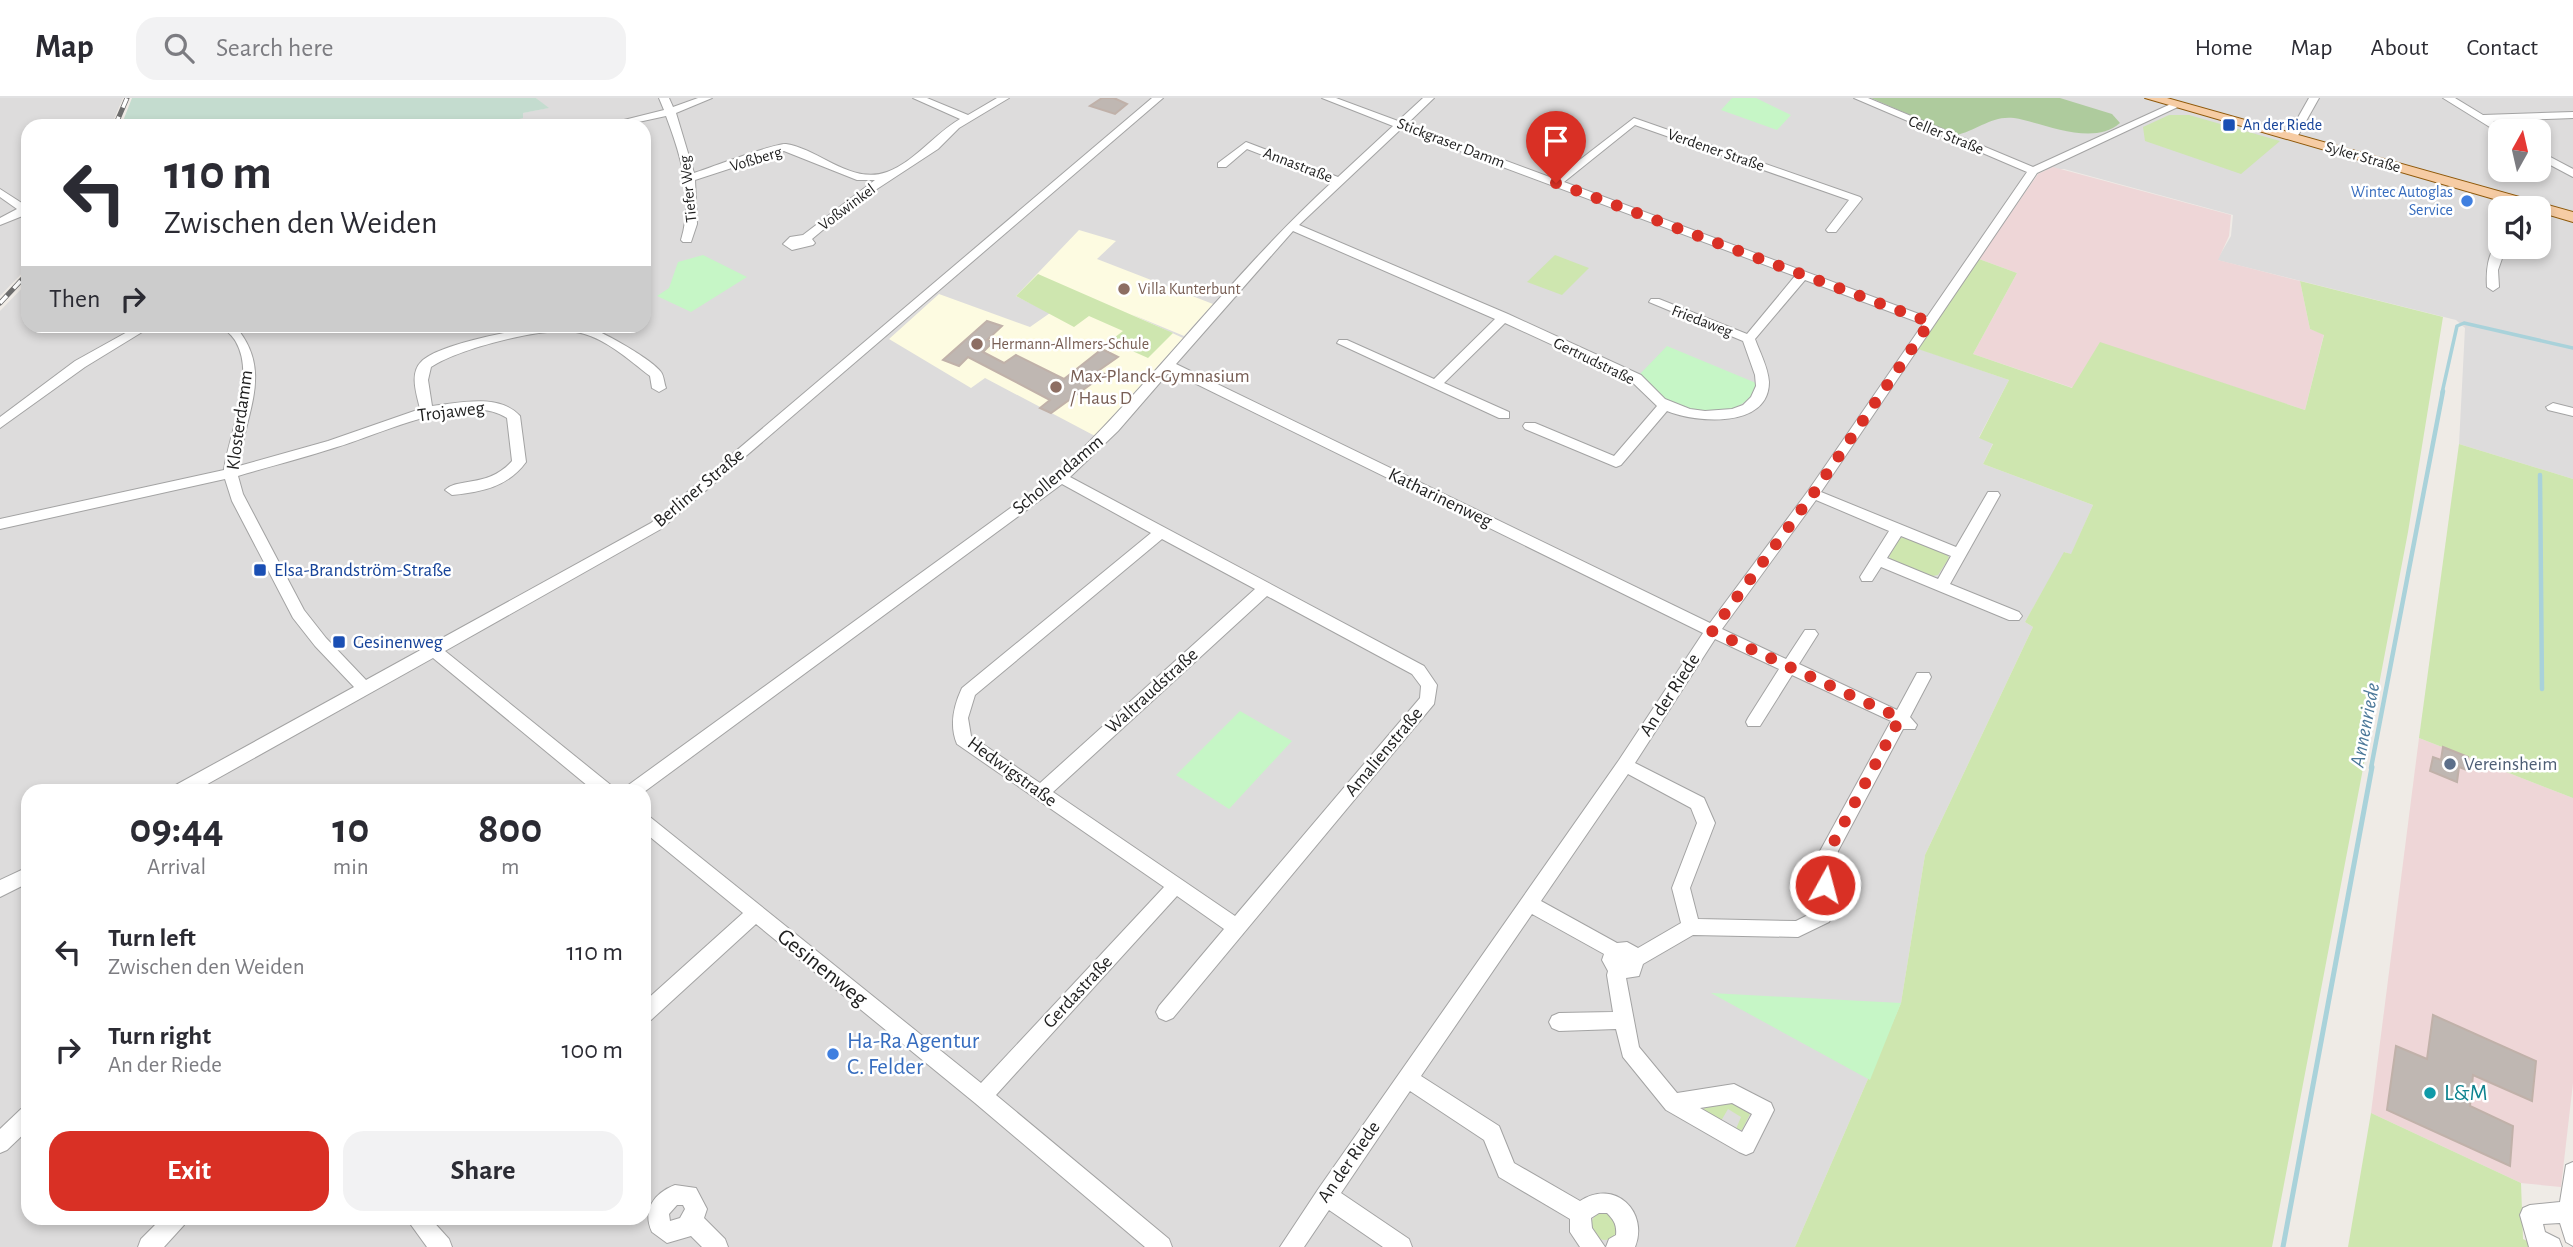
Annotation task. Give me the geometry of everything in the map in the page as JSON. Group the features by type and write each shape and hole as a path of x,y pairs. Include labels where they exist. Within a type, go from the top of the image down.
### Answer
{"main road":[{"name":"Syker Straße","path":"2152,98 2488,196"},
{"name":"Syker Straße","path":"2551,212 2573,217"}],"street":[{"name":"Tiefer Weg","path":"664,98 684,148 689,178 692,230 687,240"},
{"path":"638,119 670,112 707,98"},
{"path":"918,98 967,118"},
{"name":"Voßberg","path":"689,178 783,147 861,178 889,175 934,147 937,141 967,118 983,114 1004,98"},
{"name":"Berliner Straße","path":"193,784 656,526 1158,98"},
{"name":"Stickgraser Damm","path":"1327,98 1930,322"},
{"name":"Schollendamm","path":"643,784 1061,478 1113,428 1291,226 1429,98"},
{"name":"Celler Straße","path":"1858,98 2033,171"},
{"path":"2292,137 2314,98"},
{"path":"2448,98 2488,122"},
{"path":"2033,171 2177,105"},
{"path":"2481,118 2573,115"},
{"name":"Verdener Straße","path":"1556,183 1634,121 1856,199 1832,230"},
{"name":"Annastraße","path":"1222,165 1246,145 1339,181"},
{"path":"2552,162 2573,174"},
{"name":"An der Riede","path":"1292,1247 1625,765 1712,631 1813,494 2033,171"},
{"name":"Voßwinkel","path":"806,238 889,175"},
{"path":"861,178 868,191"},
{"path":"0,192 21,207"},
{"path":"0,222 21,213"},
{"name":"Gertrudstraße","path":"1291,226 1504,317 1636,378 1665,405 1684,412 1723,415 1746,409 1757,400 1763,383 1749,339"},
{"path":"2493,287 2492,270 2496,259"},
{"path":"1749,339 1803,274"},
{"name":"Friedaweg","path":"1655,302 1749,339"},
{"path":"1434,385 1504,317"},
{"path":"0,424 80,364 134,333"},
{"name":"Klosterdamm","path":"234,333 245,347 249,373 231,473 238,499 273,571 307,626 365,689"},
{"path":"427,411 421,377 425,365 445,352 529,333"},
{"path":"591,333 656,374 659,388"},
{"path":"1343,343 1504,415"},
{"name":"Katharinenweg","path":"1168,365 1904,722"},
{"path":"1530,426 1616,462 1665,405"},
{"name":"Trojaweg","path":"231,473 332,444 427,411 466,406 500,407 513,416 519,462 508,476 483,487 452,490"},
{"path":"2553,407 2573,412"},
{"path":"0,524 231,473"},
{"name":"Amalienstraße","path":"1061,478 1418,670 1429,685 1428,700 1166,1012"},
{"path":"1813,494 1959,554"},
{"path":"1942,585 1993,495"},
{"path":"1867,577 1898,529"},
{"name":"Hedwigstraße","path":"1161,532 968,692 960,718 962,739 1174,888 1236,927"},
{"path":"1878,560 2014,616"},
{"name":"Waltraudstraße","path":"1040,793 1265,589"},
{"path":"1754,722 1810,634"},
{"path":"434,650 597,784"},
{"path":"1617,960 1627,950 1636,959 1691,927 1798,929 1823,916 1829,851 1904,722 1923,677"},
{"path":"1625,765 1698,803 1706,823 1681,888 1691,927"},
{"name":"Gesinenweg","path":"651,828 754,914 982,1096 1161,1247"},
{"path":"0,889 21,878"},
{"name":"Gerdastraße","path":"982,1096 1174,888"},
{"path":"1528,903 1617,960"},
{"path":"651,1008 754,914"},
{"path":"1617,960 1630,1051 1672,1103"},
{"path":"1559,1022 1624,1020"},
{"path":"1407,1078 1492,1133 1506,1170 1581,1213"},
{"path":"0,1143 21,1123"},
{"path":"2573,1172 2569,1212 2573,1235"},
{"path":"1326,1195 1401,1247"},
{"path":"1594,1247 1581,1232 1581,1213 1590,1203 1604,1201 1623,1212 1629,1224 1627,1241 1617,1247"},
{"path":"2552,1247 2536,1239 2530,1215 2569,1212"},
{"path":"692,1221 717,1247"},
{"path":"149,1247 170,1225"},
{"path":"423,1225 441,1247"}],"shaded area":[{"path":"0,98 123,98 114,119 21,119 21,274 0,296"},
{"path":"536,98 2573,98 2573,479 2459,444 2465,328 2456,320 2217,260 2231,236 2233,215 2064,169 2027,171 1908,345 2009,380 1979,437 1993,443 1983,464 2093,505 2071,555 2065,552 2025,622 2033,627 1925,855 1901,1003 1795,1247 0,1247 0,311 21,289 21,333 651,333 651,119 516,119 523,117 522,113 548,108"},
{"path":"2053,167 2231,215 2229,236 2218,260 2300,281 2310,329 2324,334 2305,410 2100,343 2073,388 1973,354 2017,273 1979,259 2038,174"},
{"path":"1079,230 1116,241 1097,259 1213,304 1184,336 1131,314 1183,338 1095,436 985,378 971,388 889,339 939,294 1030,327 1050,313 1016,296"},
{"path":"2419,738 2573,798 2573,1083 2561,1187 2521,1183 2371,1113"}],"green space":[{"path":"132,98 536,98 549,108 523,113 523,118 519,119 124,119"},
{"path":"1732,98 1756,98 1791,115 1777,130 1721,110"},
{"path":"1871,98 2060,98 2112,114 2120,123 2109,130 2082,133 2006,118 1956,135"},
{"path":"2169,115 2189,115 2280,141 2241,174 2145,141 2143,127"},
{"path":"703,255 747,277 691,312 657,296 669,288 678,262"},
{"path":"1555,255 1589,268 1562,295 1527,282"},
{"path":"1979,259 2017,273 1973,354 2072,388 2100,342 2305,410 2324,335 2310,329 2300,281 2443,317 2408,532 2272,1247 1795,1247 1901,1003 1925,855 2033,627 2025,622 2064,552 2071,554 2093,505 1983,464 1993,444 1979,438 2009,380 1918,349"},
{"path":"1038,274 1173,333 1148,358 1110,341 1123,331 1089,316 1074,327 1016,296"},
{"path":"1667,346 1756,383 1756,389 1748,400 1724,411 1696,411 1669,402 1653,391 1639,375"},
{"path":"2459,444 2573,479 2573,798 2419,738"},
{"path":"1899,538 1916,539 1915,542 1945,551 1949,558 1938,575 1932,576 1892,562 1889,556"},
{"path":"1240,711 1292,741 1229,809 1176,775"},
{"path":"1711,993 1901,1003 1870,1080"},
{"path":"1733,1101 1751,1112 1742,1130 1736,1129 1741,1117 1728,1109 1721,1121 1703,1110 1707,1105"},
{"path":"2371,1113 2521,1183 2523,1239 2539,1247 2348,1247"},
{"path":"1605,1212 1615,1216 1619,1226 1615,1236 1605,1240 1595,1236 1591,1226 1595,1216"}],"building":[{"path":"1102,98 1114,98 1127,104 1115,114 1090,106"},
{"name":"Max-Planck-Gymnasium / Haus D","path":"987,321 1002,326 987,340 993,342 983,352 1004,363 1016,355 1064,379 1102,349 1118,357 1098,371 1105,374 1051,413 1040,408 1050,400 968,357 959,366 943,360"},
{"name":"Vereinsheim","path":"2443,747 2468,757 2467,770 2459,767 2457,782 2430,771 2433,757 2441,760"},
{"name":"L&M","path":"2433,1015 2536,1061 2532,1101 2473,1075 2470,1106 2513,1126 2510,1166 2387,1110 2396,1046 2427,1059"}],"waterway":[{"name":"Annenriede","path":"2442,393 2457,326 2464,323 2573,348"},
{"name":"Annenriede","path":"2371,768 2443,391"},
{"path":"2540,475 2542,689"},
{"name":"Annenriede","path":"2283,1247 2372,767"}],"railway":[{"path":"118,119 127,98"},
{"path":"0,303 21,280"}],"place":[{"name":"An der Riede","path":"2229,125"},
{"name":"Wintec Autoglas Service","path":"2467,201"},
{"name":"Villa Kunterbunt","path":"1124,289"},
{"name":"Hermann-Allmers-Schule","path":"977,344"},
{"name":"Max-Planck-Gymnasium / Haus D","path":"1056,387"},
{"name":"Elsa-Brandström-Straße","path":"260,570"},
{"name":"Gesinenweg","path":"339,642"},
{"name":"Vereinsheim","path":"2450,764"},
{"name":"Ha-Ra Agentur C. Felder","path":"833,1054"},
{"name":"L&M","path":"2430,1093"}],"route":[{"path":"1556,183 1930,322 1813,494 1712,631 1900,718 1829,851 1825,885"}]}
